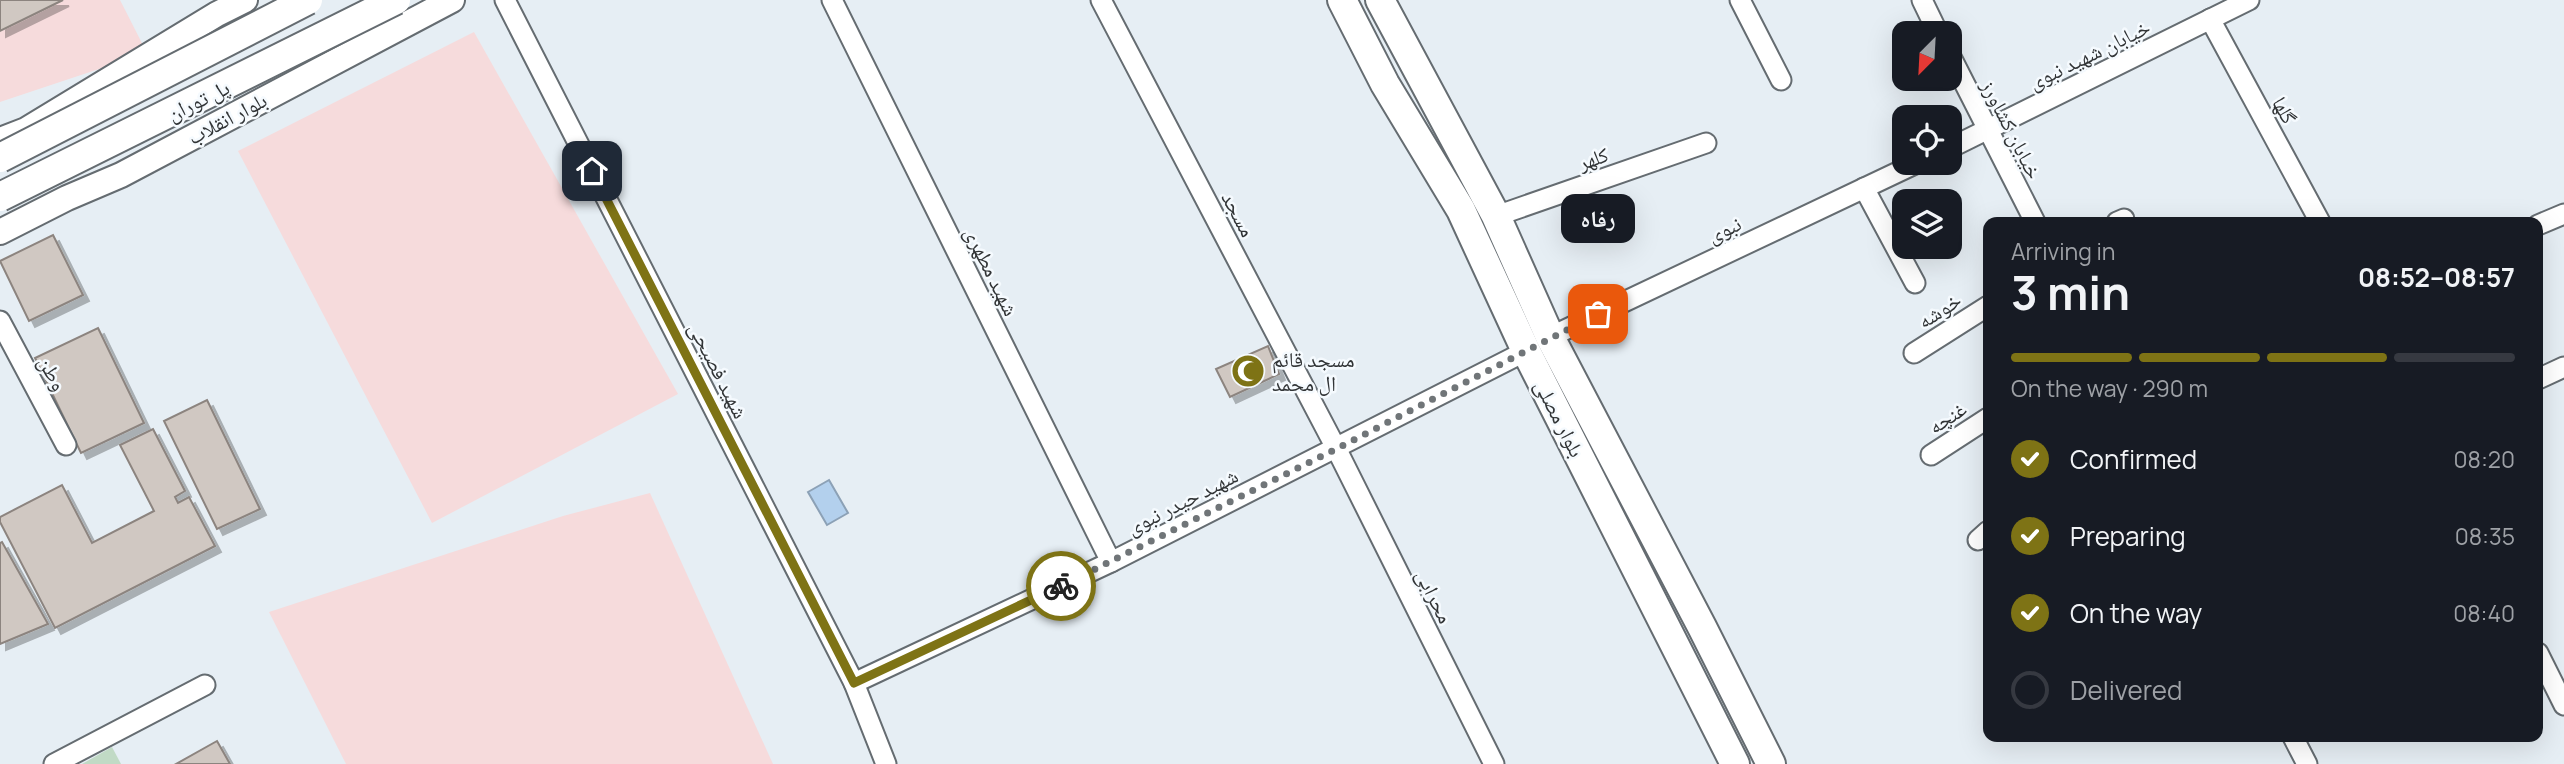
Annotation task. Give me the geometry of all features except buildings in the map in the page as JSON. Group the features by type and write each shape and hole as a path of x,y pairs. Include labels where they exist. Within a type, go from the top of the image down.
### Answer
{"main road":[{"name":"پل توران","path":"0,158 308,0"},
{"name":"پل توران","path":"0,197 396,0"},
{"name":"بلوار مصلی","path":"1342,0 1385,84 1461,209 1702,627 1771,764"},
{"name":"بلوار مصلی","path":"1380,0 1496,216 1538,344 1735,764"}],"street":[{"path":"0,140 26,130 217,14 245,0"},
{"name":"بلوار انقلاب","path":"0,232 66,198 121,175 452,0"},
{"name":"شهید فصیحی","path":"505,0 854,683 886,764"},
{"name":"شهید مطهری","path":"832,0 1111,562"},
{"name":"مسجد","path":"1101,0 1336,449"},
{"path":"1740,0 1781,80"},
{"path":"1922,0 1932,21"},
{"name":"خیابان شهید نبوی","path":"1987,130 2249,0"},
{"name":"گلها","path":"2210,19 2317,217"},
{"name":"خیابان کشاورز","path":"1962,79 2032,217"},
{"path":"26,130 66,198"},
{"path":"1962,142 1987,130"},
{"name":"کلهر","path":"1496,216 1706,143"},
{"name":"نبوی","path":"1538,344 1892,175"},
{"path":"1864,188 1915,283"},
{"path":"2543,223 2564,214"},
{"name":"خوشه","path":"1914,353 1983,309"},
{"name":"وطن","path":"0,321 66,445"},
{"name":"شهید حیدر نبوی","path":"854,683 1111,562 1538,344"},
{"path":"2543,377 2564,367"},
{"name":"غنچه","path":"1931,455 1983,421"},
{"name":"محرابی","path":"1336,449 1494,764"},
{"path":"2543,663 2564,705"},
{"path":"54,764 205,685"},
{"path":"2295,742 2306,764"}],"shaded area":[{"path":"0,0 120,0 147,53 0,102"},
{"path":"474,32 678,394 432,523 238,151"},
{"path":"650,493 773,764 346,764 269,612 563,516"}],"green space":[{"path":"112,747 121,764 82,764"}],"water":[{"path":"829,480 848,513 827,525 808,492"}],"way so far":[{"path":"1061,586 1598,314"}],"place":[{"name":"رفاه","path":"1598,314"},
{"name":"مسجد قائم ال محمد","path":"1248,371"}],"route":[{"path":"592,171 854,683 1061,586"}]}
